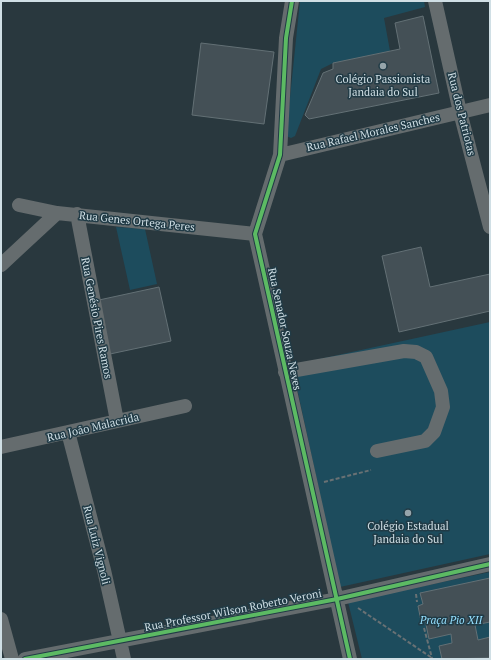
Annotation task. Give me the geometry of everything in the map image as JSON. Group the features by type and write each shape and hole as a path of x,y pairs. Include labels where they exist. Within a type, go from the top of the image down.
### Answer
{"street":[{"name":"Rua Senador Souza Neves","path":"292,1 286,38 280,155 255,234 310,486 350,659"},
{"name":"Rua dos Patriotas","path":"435,1 460,112 490,227"},
{"name":"Rua Rafael Morales Sanches","path":"280,155 490,105"},
{"name":"Rua Genes Ortega Peres","path":"19,205 57,213 255,234"},
{"path":"1,265 57,213"},
{"name":"Rua Genésio Pires Ramos","path":"77,214 117,421"},
{"path":"285,372 404,351 416,352 426,357 441,391 443,407 434,432 425,441 377,451"},
{"name":"Rua João Malacrida","path":"1,447 185,406"},
{"name":"Rua Luiz Vignoli","path":"68,432 121,641 124,659"},
{"name":"Rua Professor Wilson Roberto Veroni","path":"25,659 337,599 490,564"},
{"path":"1,619 12,659"}],"path":[{"path":"310,486 371,470"},
{"path":"355,606 432,659"},
{"path":"424,628 432,659"}],"green space":[{"path":"300,1 424,1 425,7 384,18 390,51 333,63 321,69 295,136 291,138 286,136"},
{"path":"116,227 145,229 157,284 130,290"},
{"path":"490,322 490,554 340,587 292,365"},
{"name":"Praça Pio XII","path":"490,572 490,659 362,659 348,602"}],"building":[{"name":"Colégio Passionista Jandaia do Sul","path":"423,16 439,93 309,119 305,115 323,73 333,69 333,63 400,49 395,23"},
{"path":"201,43 274,52 264,124 192,115"},
{"path":"421,247 430,287 490,274 490,311 399,332 382,256"},
{"path":"159,287 171,341 110,354 99,300"},
{"path":"490,578 490,622 475,625 478,640 490,637 490,658 442,659 439,646 452,643 451,634 429,639 425,620 421,621 418,606 423,604 420,593"}],"cycle path":[{"path":"292,1 286,38 280,155 255,234 350,659"},
{"path":"25,659 337,599 490,564"}],"place":[{"name":"Colégio Passionista Jandaia do Sul","path":"383,66"},
{"name":"Colégio Estadual Jandaia do Sul","path":"408,513"}]}
